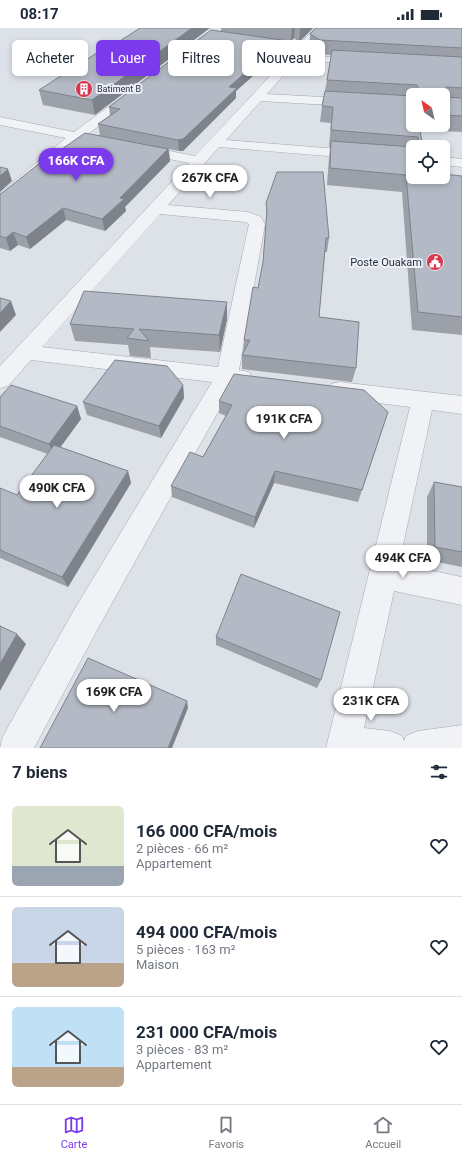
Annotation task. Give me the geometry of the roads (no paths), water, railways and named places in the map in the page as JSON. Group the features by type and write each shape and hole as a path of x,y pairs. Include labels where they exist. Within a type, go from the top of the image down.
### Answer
{"street":[{"path":"306,40 320,28"},
{"path":"325,55 370,62"},
{"path":"0,380 258,97 274,76"},
{"path":"0,200 77,136 141,88"},
{"path":"258,97 406,106"},
{"path":"0,121 100,141"},
{"path":"216,143 406,158"},
{"path":"123,146 199,161"},
{"path":"450,161 462,162"},
{"path":"15,748 85,621 227,376 257,224 255,220 240,216 156,208"},
{"path":"26,352 259,380"},
{"path":"321,388 462,405"},
{"path":"390,748 344,745 423,401"},
{"path":"383,575 462,591"},
{"path":"418,748 462,742"}],"place":[{"name":"Batiment B","path":"84,89"},
{"name":"Poste Ouakam","path":"435,262"}]}
